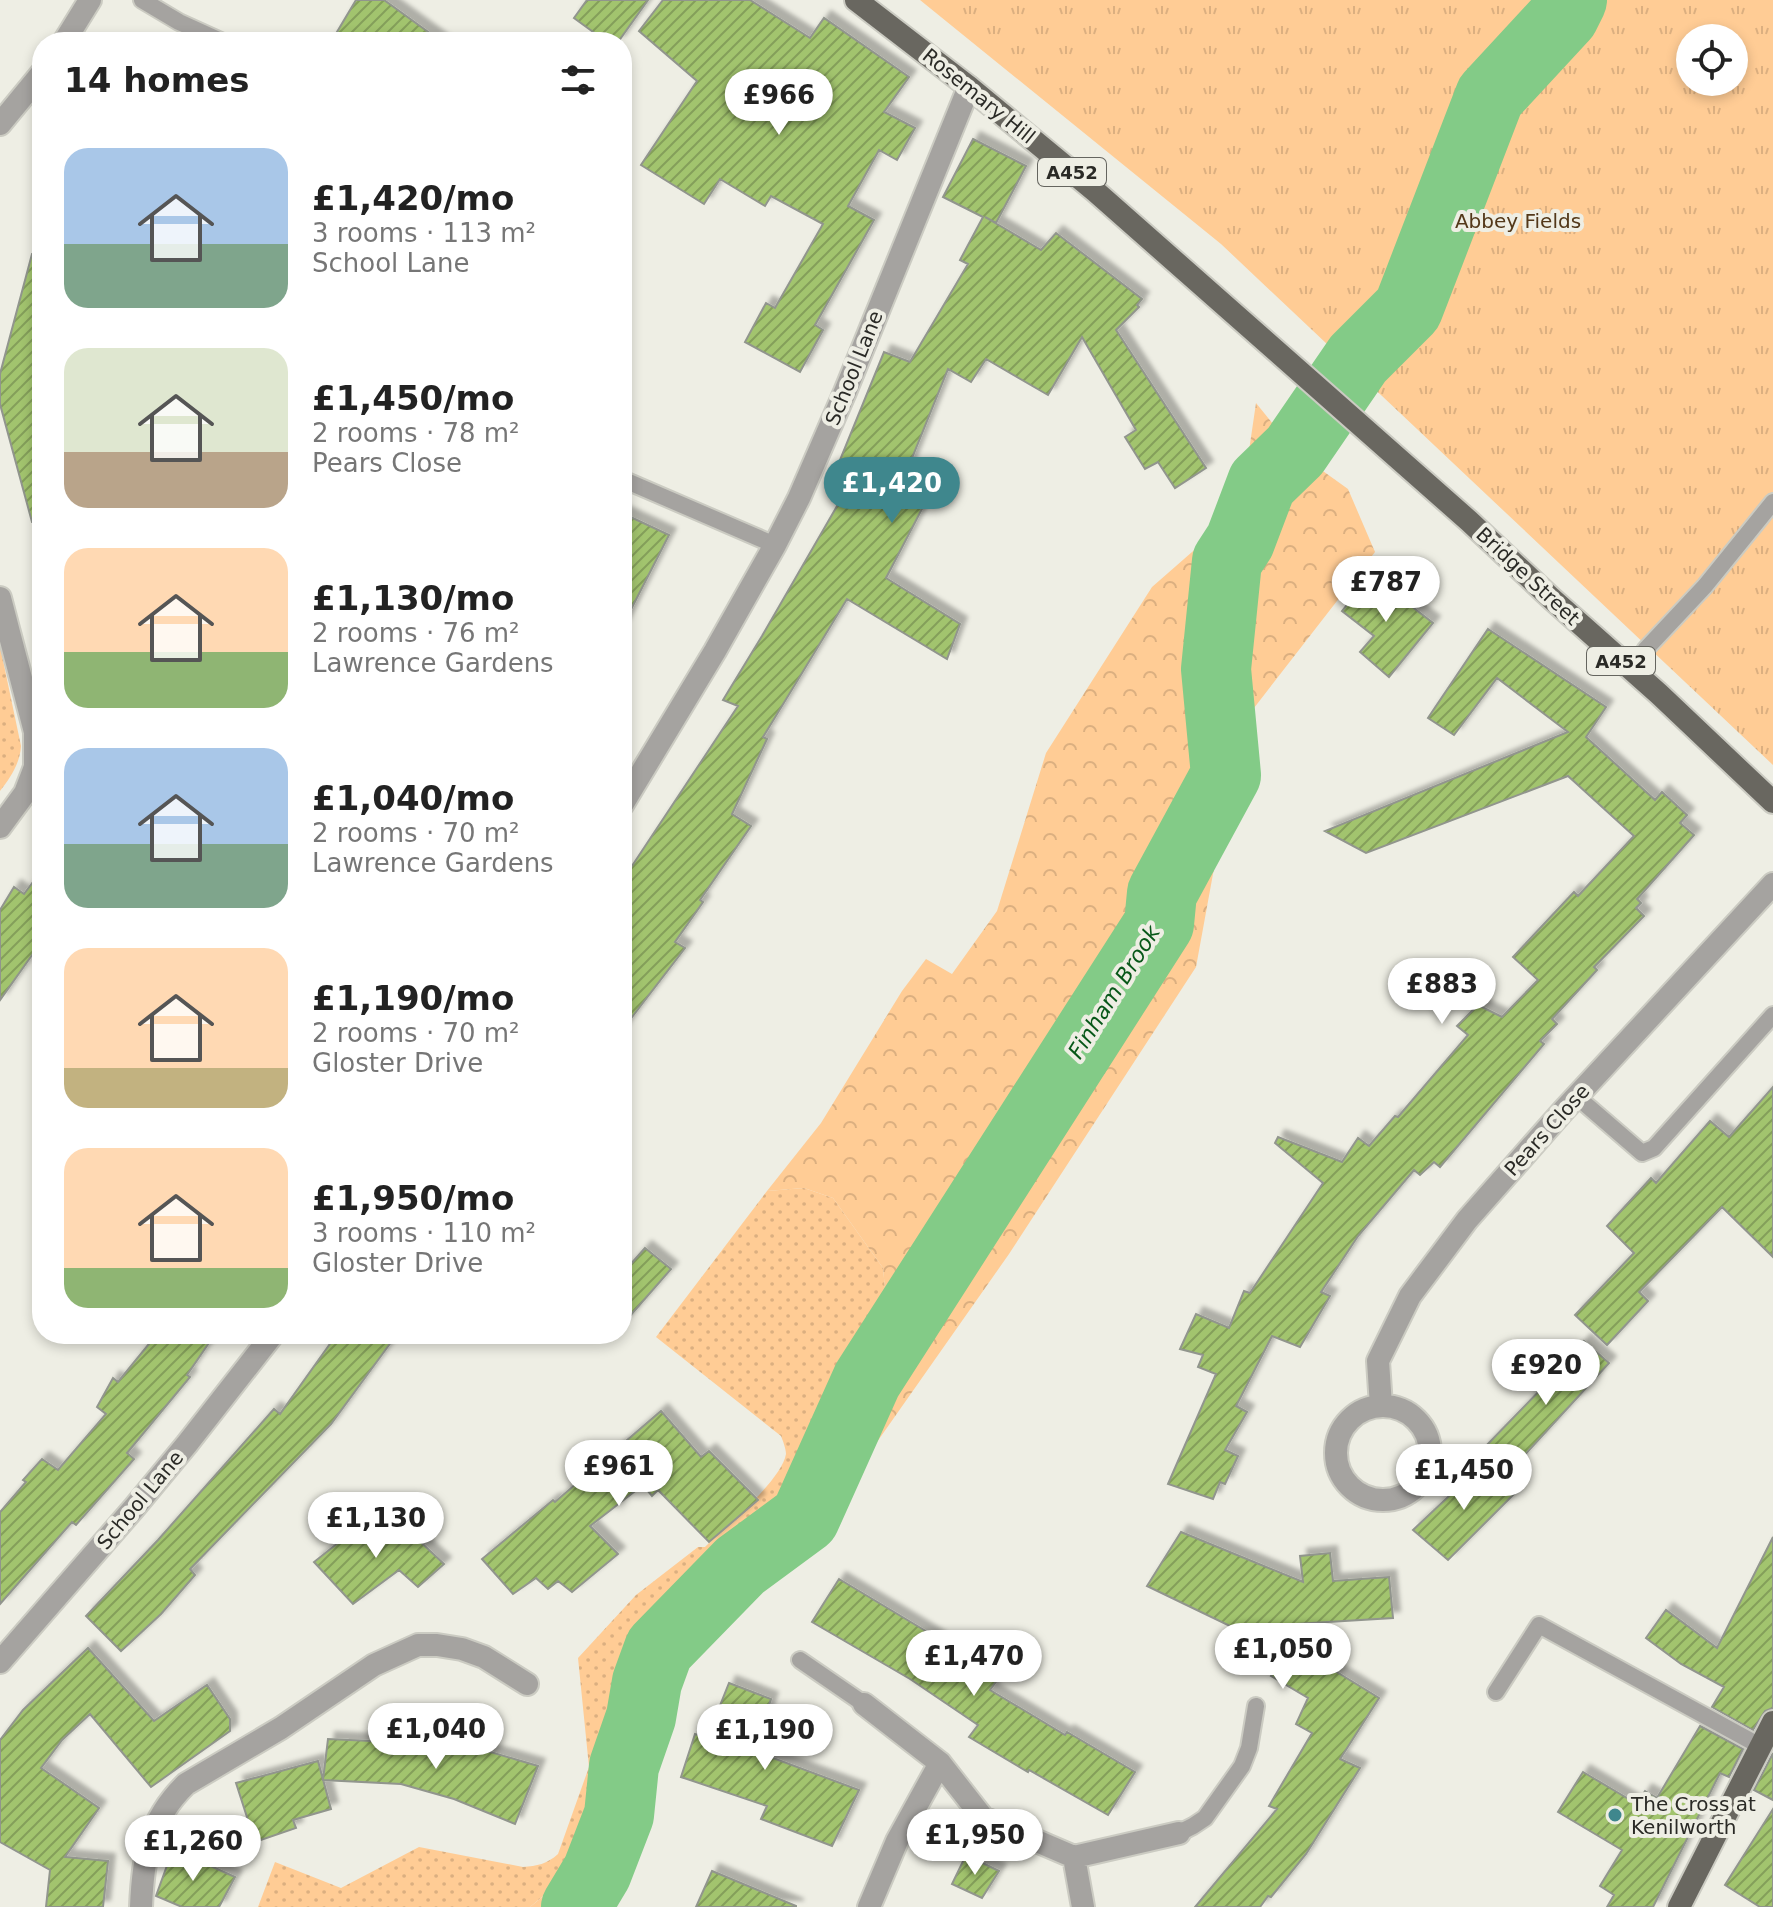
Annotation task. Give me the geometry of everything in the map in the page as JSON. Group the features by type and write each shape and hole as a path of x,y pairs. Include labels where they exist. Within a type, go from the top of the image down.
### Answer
{"main road":[{"name":"Rosemary Hill","path":"856,0 969,87 1095,191 1281,353"},
{"name":"Bridge Street","path":"1281,353 1659,694 1773,802"},
{"path":"1679,1907 1773,1722"}],"street":[{"path":"70,32 90,0"},
{"path":"0,124 32,85"},
{"name":"School Lane","path":"632,788 715,651 799,498 969,87"},
{"path":"0,598 32,721"},
{"path":"0,827 25,793 32,775"},
{"name":"Pears Close","path":"1381,1406 1378,1361 1410,1296 1467,1220 1576,1096 1773,884"},
{"name":"School Lane","path":"0,1662 143,1497 265,1344"},
{"path":"1381,1406 1403,1410 1415,1418 1430,1446 1426,1472 1417,1485 1391,1499 1375,1499 1349,1486 1339,1470 1336,1450 1340,1432 1351,1417 1368,1408 1381,1406"},
{"path":"141,1907 143,1873 150,1839 174,1796 186,1784 281,1728 374,1665 418,1645 437,1645 484,1657 527,1684"},
{"path":"864,1704 940,1763 983,1818 1074,1857 1179,1833"},
{"path":"869,1907 897,1841 940,1763"},
{"path":"1074,1857 1083,1907"}],"lane":[{"path":"142,0 201,32"},
{"path":"632,483 775,545"},
{"path":"1645,650 1705,586 1773,502"},
{"path":"1576,1096 1642,1153 1654,1148 1773,1015"},
{"path":"1496,1692 1539,1625 1760,1746"},
{"path":"800,1660 864,1704"},
{"path":"1179,1833 1205,1818 1242,1766 1252,1734 1256,1706"}],"green space":[{"name":"Abbey Fields","path":"920,0 1773,0 1773,765 1221,244"},
{"path":"1256,403 1295,451 1348,489 1375,552 1254,708 1244,764 1215,863 1196,967 1009,1254 851,1479 799,1547 698,1637 670,1670 663,1690 644,1794 614,1907 530,1907 581,1865 604,1788 614,1706 641,1646 707,1578 783,1512 886,1299 883,1268 833,1198 804,1188 767,1191 821,1123 902,991 926,959 952,974 997,911 1046,753 1152,587 1208,538 1245,478"},
{"path":"0,646 21,746 14,770 0,791"},
{"path":"804,1188 833,1198 883,1268 886,1298 783,1512 707,1578 641,1646 614,1706 604,1788 580,1865 530,1907 258,1907 275,1862 341,1888 419,1847 523,1867 542,1864 558,1854 589,1767 578,1658 636,1595 698,1547 705,1547 738,1516 764,1490 786,1454 781,1436 656,1337 767,1191"}],"building":[{"path":"356,0 384,0 428,32 337,32"},
{"path":"587,0 648,0 625,32 593,32 574,18"},
{"path":"663,0 750,0 810,38 824,18 909,77 884,112 915,128 897,160 879,150 848,206 874,220 815,325 823,330 800,372 745,342 766,303 775,308 823,224 771,196 765,206 720,179 704,204 641,165 697,81 639,31"},
{"path":"973,139 1026,166 996,223 985,217 1041,250 1056,233 1142,299 1137,305 1139,307 1116,330 1206,468 1175,488 1158,462 1145,469 1125,437 1136,430 1082,337 1048,395 986,359 971,382 948,369 908,468 937,480 886,578 960,624 947,659 847,599 763,737 767,739 732,814 751,826 675,942 685,948 632,1017 632,866 738,706 723,700 859,468 840,460 884,352 910,362 968,264 960,260 983,217 943,197"},
{"path":"32,254 32,522 0,404 0,374"},
{"path":"632,518 669,535 632,607"},
{"path":"1371,575 1433,623 1389,677 1360,652 1374,636 1342,611"},
{"path":"1488,629 1606,707 1586,737 1655,800 1662,792 1687,815 1680,823 1694,835 1637,899 1641,903 1636,908 1644,916 1594,967 1597,970 1552,1019 1557,1024 1540,1041 1544,1044 1440,1167 1434,1162 1420,1175 1414,1170 1358,1236 1321,1292 1330,1296 1300,1347 1272,1336 1236,1406 1247,1412 1225,1450 1238,1456 1225,1484 1220,1482 1213,1499 1168,1484 1216,1374 1198,1367 1203,1355 1180,1349 1196,1314 1229,1328 1244,1291 1250,1293 1323,1183 1275,1143 1278,1137 1342,1162 1358,1138 1369,1146 1468,1035 1457,1026 1478,1005 1502,1017 1538,980 1513,957 1574,892 1578,896 1634,836 1568,776 1366,853 1325,831 1568,732 1497,678 1454,735 1428,718"},
{"path":"32,883 32,955 0,1000 0,910 14,887 24,894"},
{"path":"1773,1087 1773,1257 1722,1207 1639,1292 1648,1301 1607,1345 1575,1315 1634,1253 1607,1226 1651,1178 1656,1183 1710,1121 1729,1137"},
{"path":"645,1248 671,1269 632,1314 632,1263"},
{"path":"1584,1341 1609,1363 1510,1471 1483,1449"},
{"path":"149,1344 208,1344 187,1375 190,1377 127,1453 134,1459 76,1525 72,1522 0,1604 0,1512 42,1459 58,1470 106,1414 97,1407 113,1378 118,1382"},
{"path":"330,1344 390,1344 331,1424 190,1569 195,1575 161,1614 121,1651 86,1616 274,1409 280,1414"},
{"path":"661,1411 701,1457 709,1451 758,1500 709,1542 658,1490 652,1496 643,1485 590,1526 618,1554 572,1592 558,1581 548,1589 536,1578 513,1594 482,1559 553,1500 555,1502"},
{"path":"1482,1465 1516,1492 1448,1560 1413,1530"},
{"path":"372,1516 399,1541 411,1533 444,1564 418,1587 399,1570 353,1604 314,1562"},
{"path":"1181,1532 1303,1582 1300,1556 1330,1553 1333,1581 1389,1577 1393,1618 1262,1626 1379,1698 1340,1759 1360,1768 1306,1854 1260,1907 1195,1907 1277,1809 1269,1806 1312,1733 1296,1724 1308,1698 1271,1676 1277,1668 1235,1649 1250,1627 1234,1628 1147,1586"},
{"path":"1773,1537 1773,1708 1765,1711 1753,1730 1712,1707 1724,1687 1681,1664 1646,1638 1666,1610 1717,1648"},
{"path":"839,1579 939,1639 937,1642 998,1679 990,1690 1135,1772 1108,1815 969,1737 978,1725 910,1679 812,1622"},
{"path":"88,1648 154,1721 207,1685 230,1719 230,1731 151,1787 90,1714 62,1740 41,1768 99,1808 65,1857 108,1861 103,1907 46,1907 50,1870 0,1842 0,1740 23,1710"},
{"path":"729,1683 771,1699 754,1751 859,1790 832,1846 761,1819 767,1806 681,1777 695,1734 707,1738"},
{"path":"1700,1726 1743,1749 1729,1777 1720,1773 1653,1907 1607,1907 1614,1895 1600,1886 1622,1850 1558,1812 1583,1772 1637,1804 1645,1791 1657,1798"},
{"path":"419,1731 538,1766 515,1824 454,1799 401,1784 323,1780 328,1739 415,1743"},
{"path":"1773,1753 1773,1800 1754,1790"},
{"path":"318,1761 331,1809 293,1820 296,1828 255,1842 236,1783"},
{"path":"1773,1809 1773,1907 1760,1907 1725,1885"},
{"path":"173,1849 235,1877 219,1907 182,1907 156,1896"},
{"path":"966,1855 999,1871 982,1898 952,1884"},
{"path":"712,1871 796,1906 796,1907 696,1907"}],"waterway":[{"name":"Finham Brook","path":"576,1907 597,1872 619,1815 624,1766 659,1649 740,1566 805,1518 867,1380 1159,924 1162,893 1226,775 1216,669 1227,561 1240,541 1262,483 1295,451 1358,359 1408,309 1490,96 1564,16 1572,0"}],"place":[{"name":"The Cross at Kenilworth","path":"1615,1815"}]}
